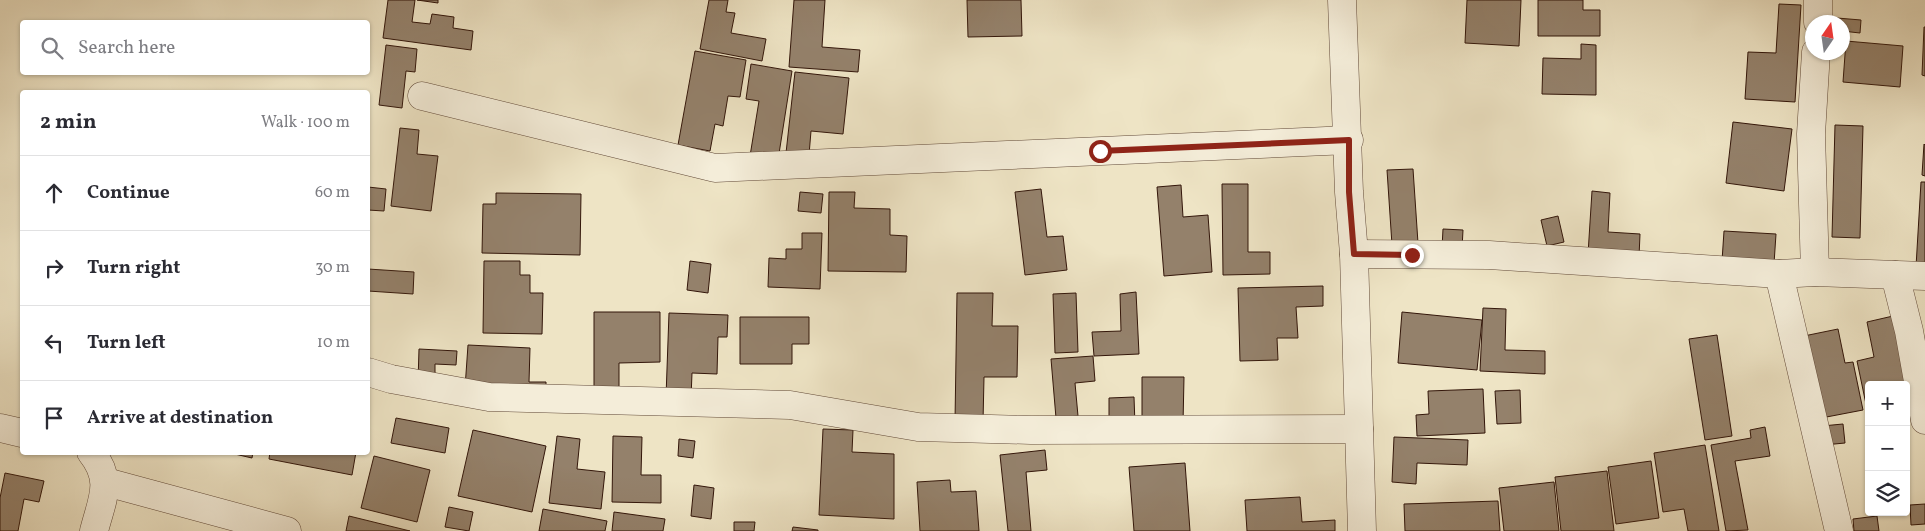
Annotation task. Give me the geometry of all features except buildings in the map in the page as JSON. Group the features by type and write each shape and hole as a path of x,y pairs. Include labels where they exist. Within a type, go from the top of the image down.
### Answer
{"street":[{"path":"1342,0 1349,140 1349,192 1354,254 1362,531"},
{"path":"1818,0 1818,15"},
{"path":"1815,272 1811,134 1816,60"},
{"path":"422,96 715,168 1349,140"},
{"path":"1354,254 1489,256 1779,274 1815,272 1925,276"},
{"path":"1779,274 1840,531"},
{"path":"1895,275 1909,331 1925,420"},
{"path":"370,373 391,379 489,397 790,405 918,426 1031,430 1358,428"},
{"path":"0,428 20,433"},
{"path":"93,455 100,463 106,482 94,531"},
{"path":"106,482 287,531"}],"route":[{"path":"1100,151 1349,140 1349,192 1354,254 1412,255"}]}
